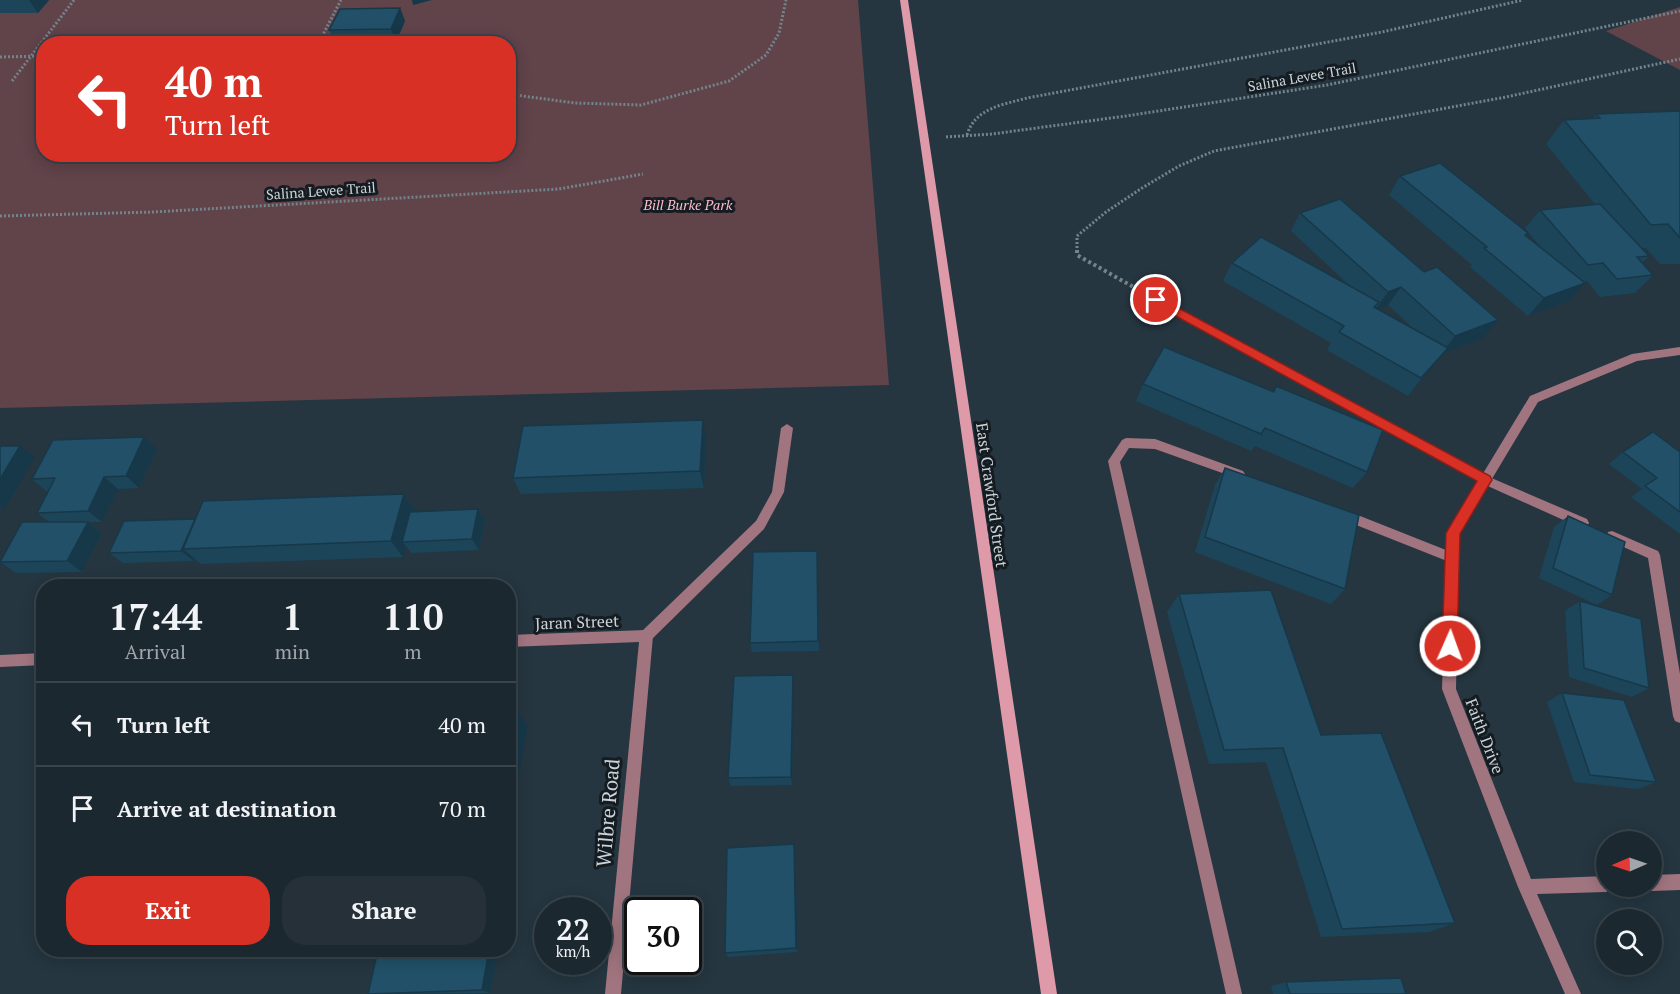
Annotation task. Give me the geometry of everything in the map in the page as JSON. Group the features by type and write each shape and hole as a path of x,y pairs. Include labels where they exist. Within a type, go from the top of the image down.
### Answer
{"street":[{"name":"East Crawford Street","path":"903,0 1049,994"},
{"path":"1156,300 1485,480 1654,555 1680,716"},
{"name":"Faith Drive","path":"1573,994 1526,886 1449,689 1453,533 1534,399 1636,357 1680,351"},
{"path":"646,636 760,525 778,492 788,428"},
{"path":"1234,994 1114,461 1126,443 1155,444 1257,480"},
{"path":"1333,511 1452,558"},
{"name":"Jaran Street","path":"516,641 646,636"},
{"name":"Wilbre Road","path":"612,994 646,636"},
{"path":"0,661 36,659"},
{"path":"1662,883 1680,882"},
{"path":"1526,886 1596,884"}],"path":[{"path":"46,36 74,0"},
{"path":"322,36 340,0"},
{"path":"516,95 575,103 641,105 729,81 766,55 779,33 786,0"},
{"path":"967,135 971,121 986,110 1045,95 1233,58 1409,28 1523,0"},
{"name":"Salina Levee Trail","path":"924,138 1126,116 1327,85 1680,11"},
{"path":"12,81 36,48"},
{"path":"0,57 36,56"},
{"path":"1156,300 1077,255 1077,236 1143,187 1191,159 1214,151 1520,94 1680,59"},
{"name":"Salina Levee Trail","path":"0,216 153,212 559,189 643,174"}],"green space":[{"name":"Bill Burke Park","path":"0,0 858,0 889,385 0,408"},
{"path":"1680,7 1680,70 1606,31"}],"building":[{"path":"400,8 391,29 329,30 340,9"},
{"path":"1680,111 1680,238 1668,224 1651,225 1564,120 1600,118 1596,114"},
{"path":"1440,163 1528,233 1525,235 1585,283 1544,298 1484,248 1487,247 1400,176"},
{"path":"1340,199 1424,272 1437,267 1498,320 1455,336 1401,287 1388,292 1300,213"},
{"path":"1600,204 1649,256 1637,257 1653,275 1617,279 1603,263 1588,265 1540,210"},
{"path":"1261,237 1379,302 1374,307 1448,348 1421,378 1339,332 1344,326 1232,263"},
{"path":"1164,347 1274,392 1276,386 1383,430 1367,472 1265,428 1261,434 1143,384"},
{"path":"703,420 700,471 513,478 523,426"},
{"path":"1653,432 1680,452 1680,512 1645,486 1657,478 1623,452"},
{"path":"144,437 126,476 104,477 88,511 37,513 55,478 32,479 53,440"},
{"path":"0,446 20,446 0,479"},
{"path":"1225,468 1359,515 1345,589 1205,537"},
{"path":"404,494 391,541 183,549 203,501"},
{"path":"478,509 472,539 402,542 410,512"},
{"path":"1568,516 1625,542 1612,595 1553,568"},
{"path":"195,519 181,551 109,553 124,521"},
{"path":"22,522 88,522 67,561 0,562"},
{"path":"817,551 818,641 750,643 753,552"},
{"path":"1271,590 1321,735 1381,733 1455,923 1342,929 1283,748 1224,750 1179,594"},
{"path":"1580,601 1641,619 1649,688 1584,668"},
{"path":"793,675 791,777 728,778 734,676"},
{"path":"1562,693 1624,700 1656,782 1590,775"},
{"path":"794,844 796,948 725,953 727,848"},
{"path":"376,957 488,957 482,990 368,994"},
{"path":"1401,978 1406,994 1290,994 1286,982"}],"route":[{"path":"1156,300 1485,480 1453,533 1450,646"}]}
